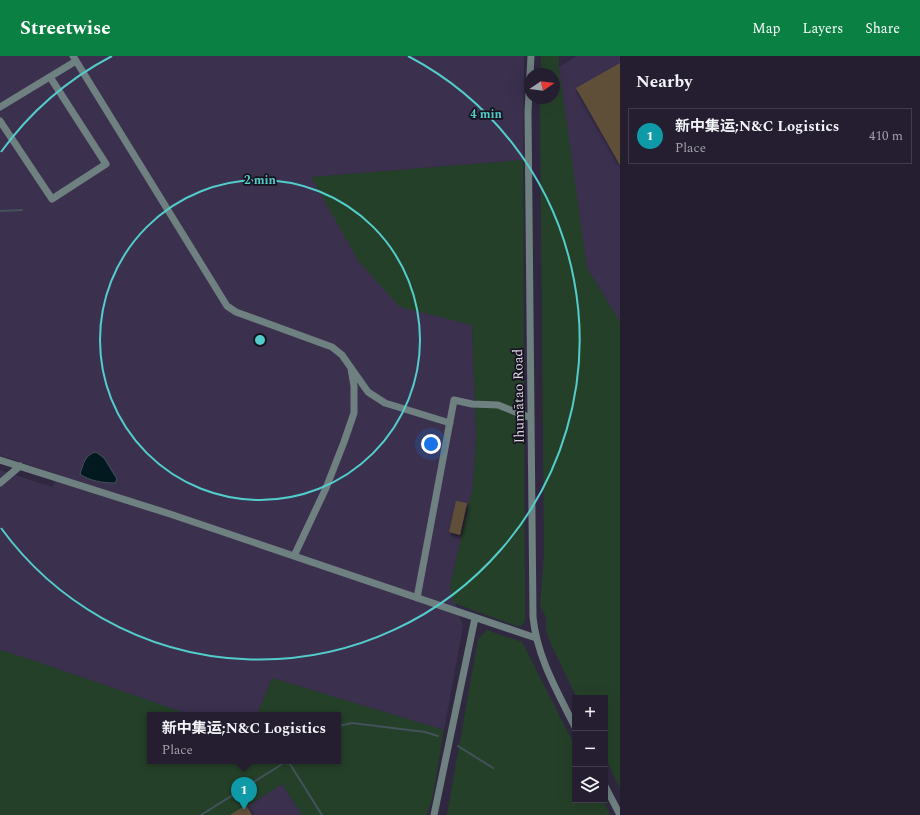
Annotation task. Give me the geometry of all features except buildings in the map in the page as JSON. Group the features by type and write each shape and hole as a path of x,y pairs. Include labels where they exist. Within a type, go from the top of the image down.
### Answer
{"street":[{"name":"Ihumātao Road","path":"531,56 528,120 534,617 536,638 546,669 572,721"},
{"path":"0,107 50,77 74,59 227,306 236,312 332,347 342,354 368,392 385,404 415,411 450,423"},
{"path":"0,121 52,199 106,164 50,77"},
{"path":"294,556 326,488 354,413 354,386 350,365"},
{"path":"417,598 454,400 472,404 498,405 531,418"},
{"path":"0,460 170,514 536,638"},
{"path":"0,484 20,466"},
{"path":"434,815 439,797 475,618"},
{"path":"608,792 620,815"}],"shaded area":[{"path":"0,56 524,56 523,160 311,177 400,306 472,325 476,437 473,486 450,587 463,626 444,730 272,678 258,712 182,712 0,650 0,470 52,487 60,475 0,455"},
{"path":"577,56 620,56 620,322 587,268 581,236 559,67"},
{"path":"282,784 302,815 234,815"}],"green space":[{"path":"541,56 559,56 559,68 541,68"},
{"path":"560,74 587,268 620,322 620,788 608,763 608,695 576,695 551,644 546,630 546,617 540,606 544,554 540,104 560,104"},
{"path":"523,160 525,621 521,626 517,626 454,603 450,587 473,486 476,437 472,325 400,307 359,262 311,177"},
{"path":"487,630 522,642 572,740 572,803 604,803 610,815 447,815 478,639"},
{"path":"0,650 182,712 147,712 147,764 341,764 341,712 258,712 272,678 444,730 433,795 427,815 302,815 282,784 234,815 0,815"}],"water":[{"path":"96,452 104,458 117,479 115,483 97,481 80,474 87,457"}],"waterway":[{"path":"0,211 22,210"},
{"path":"341,725 352,723 425,732 438,736"},
{"path":"458,746 493,768"},
{"path":"201,815 282,764"},
{"path":"290,764 322,815"}],"place":[{"name":"新中集运;N&C Logistics","path":"244,810"}]}
